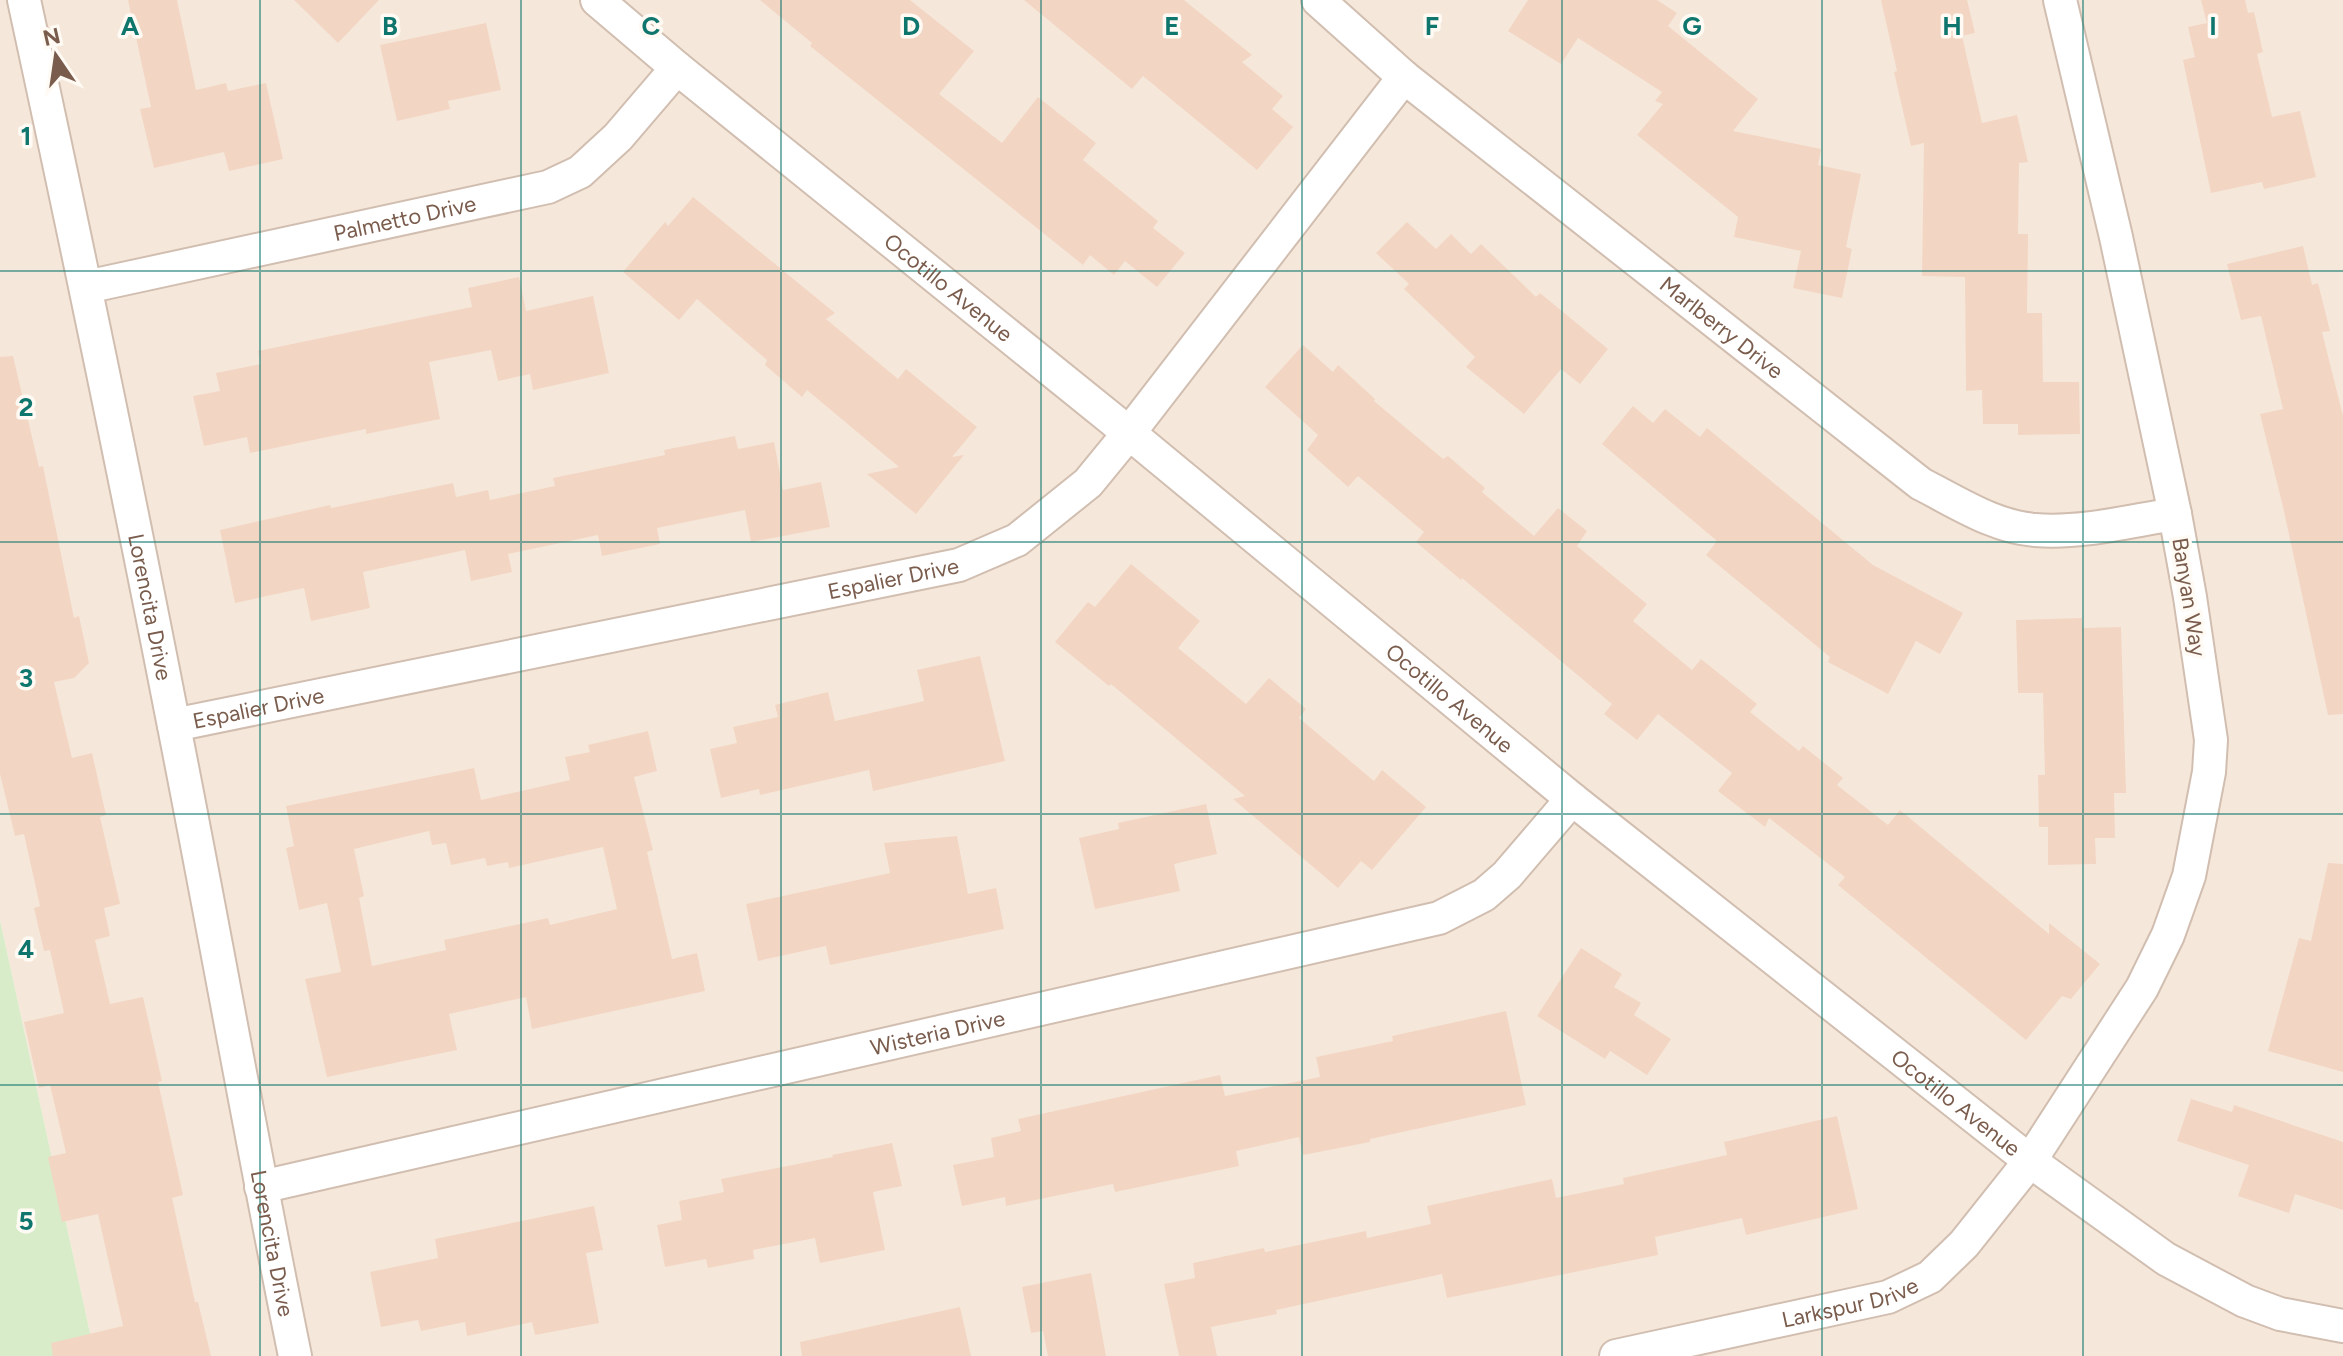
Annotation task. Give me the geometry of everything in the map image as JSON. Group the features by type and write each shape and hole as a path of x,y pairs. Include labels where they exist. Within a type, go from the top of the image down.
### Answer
{"street":[{"name":"Lorencita Drive","path":"24,0 86,287 174,725 295,1356"},
{"name":"Ocotillo Avenue","path":"597,0 1572,799 2030,1161 2166,1259 2205,1280 2245,1301 2280,1314 2343,1326"},
{"name":"Marlberry Drive","path":"1318,0 1404,77 1921,484 1990,519 2033,530 2070,530 2175,514"},
{"name":"Banyan Way","path":"2030,1161 2142,988 2168,935 2189,876 2209,772 2211,740 2175,514 2116,237 2060,0"},
{"name":"Palmetto Drive","path":"86,287 548,187 580,172 618,137 677,68"},
{"name":"Espalier Drive","path":"174,725 959,565 1017,540 1088,483 1404,77"},
{"name":"Wisteria Drive","path":"261,1187 1439,918 1484,895 1507,875 1572,799"},
{"name":"Larkspur Drive","path":"1616,1356 1888,1297 1930,1277 1964,1244 2030,1161"}],"shaded area":[{"path":"0,0 2343,0 2343,1356 95,1356 0,920"}],"green space":[{"path":"0,920 95,1356 0,1356"}],"building":[{"path":"128,0 177,0 196,90 226,83 228,91 266,83 283,159 229,171 224,152 154,168 140,109 151,107"},
{"path":"294,0 379,0 338,43"},
{"path":"760,0 910,0 974,51 939,94 1002,143 1038,97 1096,143 1083,160 1158,221 1153,228 1185,253 1157,287 1125,261 1114,275 1090,255 1083,265 810,46 812,43"},
{"path":"1024,0 1184,0 1252,55 1242,62 1283,96 1272,109 1293,127 1257,170 1143,76 1132,89"},
{"path":"1528,0 1657,0 1677,13 1668,26 1758,99 1733,131 1821,149 1818,165 1861,174 1846,247 1852,249 1842,298 1793,288 1801,251 1734,237 1738,217 1637,135 1663,104 1655,101 1662,92 1578,38 1561,64 1508,31"},
{"path":"1881,0 1967,0 1975,33 1962,36 1982,123 2017,115 2028,162 2019,163 2018,234 2028,234 2027,313 2042,313 2043,382 2079,382 2080,434 2018,435 2018,424 1983,424 1982,390 1966,391 1965,277 1922,276 1924,143 1911,146"},
{"path":"2201,0 2245,0 2248,13 2254,12 2263,52 2257,54 2272,117 2300,111 2316,177 2264,189 2262,182 2211,193 2183,60 2195,57 2188,27 2207,23"},
{"path":"486,23 501,90 448,101 450,109 397,121 380,45"},
{"path":"693,197 835,313 826,319 898,379 906,369 977,427 952,457 964,455 916,514 867,474 899,467 807,390 802,397 765,365 767,360 697,299 679,320 623,272 665,222 668,226"},
{"path":"1407,222 1436,249 1451,234 1471,254 1481,244 1536,297 1540,293 1608,349 1580,384 1561,369 1524,414 1466,367 1475,357 1404,289 1409,284 1376,253"},
{"path":"2303,246 2312,285 2318,283 2330,331 2322,332 2343,416 2343,714 2328,715 2260,414 2283,409 2261,316 2241,320 2227,264"},
{"path":"519,277 526,311 593,296 609,373 533,390 530,374 498,381 491,350 429,362 440,419 366,434 366,429 250,453 247,437 204,446 193,396 220,391 216,373 261,364 258,351 472,307 468,288"},
{"path":"1303,345 1333,372 1338,365 1374,401 1443,459 1448,456 1485,488 1482,492 1534,536 1558,508 1587,531 1577,546 1647,604 1633,621 1692,670 1701,659 1757,704 1750,712 1799,751 1803,746 1843,778 1837,785 1888,825 1900,810 2049,934 2049,923 2100,964 2071,999 2062,996 2026,1040 1838,885 1845,877 1769,818 1765,827 1718,791 1732,773 1658,714 1637,740 1604,714 1612,704 1416,542 1424,532 1358,476 1348,487 1307,450 1318,435 1265,387"},
{"path":"13,356 39,467 43,466 74,618 79,616 89,663 74,678 54,682 72,758 92,753 106,815 100,817 120,904 104,908 110,936 95,940 110,1004 143,997 183,1195 172,1198 195,1302 198,1302 211,1356 53,1356 51,1343 123,1326 98,1214 62,1222 48,1157 66,1153 50,1085 39,1088 24,1022 64,1013 50,950 44,951 34,908 40,906 24,834 15,836 0,774 0,357"},
{"path":"1633,406 1653,423 1665,409 1700,437 1707,428 1873,565 1963,613 1940,654 1916,641 1888,694 1828,662 1830,657 1706,555 1717,541 1602,444"},
{"path":"735,436 738,449 774,442 783,490 821,482 830,527 751,542 745,510 657,528 660,544 602,556 598,535 508,554 512,572 471,581 465,550 363,572 370,608 311,621 304,588 235,603 220,530 330,505 331,508 453,483 456,497 488,490 490,500 555,486 553,478 665,455 664,450"},
{"path":"1131,564 1200,621 1178,648 1246,704 1269,678 1306,709 1299,718 1374,781 1382,770 1426,807 1372,870 1361,861 1338,888 1233,799 1245,796 1111,684 1109,686 1055,642 1088,602 1095,607"},
{"path":"2082,618 2083,628 2121,627 2126,793 2114,793 2115,838 2095,838 2096,864 2048,865 2048,827 2039,827 2038,775 2045,775 2043,693 2018,693 2016,620"},
{"path":"980,656 1005,761 873,791 869,770 760,795 759,789 721,798 710,749 737,743 733,727 778,717 775,705 828,692 835,721 924,701 917,670"},
{"path":"648,731 657,771 634,777 653,850 647,852 672,959 697,953 705,991 532,1029 526,997 449,1014 457,1050 327,1077 305,979 341,972 327,903 299,910 286,848 294,846 286,806 474,768 481,800 570,780 565,757 590,752 588,745","holes":["429,831 432,845 446,843 451,865 485,858 487,866 508,862 509,868 603,847 617,909 550,925 548,918 444,940 446,950 372,966 359,898 364,896 354,849"]},
{"path":"1206,804 1217,854 1174,864 1180,891 1095,909 1079,838 1119,829 1118,823"},
{"path":"957,836 968,894 996,888 1004,929 830,965 826,946 758,961 746,904 890,873 884,843"},
{"path":"2328,863 2343,864 2343,1072 2268,1051 2299,938 2311,941"},
{"path":"1581,948 1622,974 1614,987 1641,1003 1634,1015 1671,1039 1647,1075 1610,1051 1605,1059 1537,1016"},
{"path":"1506,1011 1526,1105 1303,1155 1299,1137 1236,1151 1239,1166 1115,1192 1113,1184 1006,1206 1005,1197 962,1206 953,1165 994,1157 991,1138 1021,1131 1018,1119 1220,1075 1225,1096 1320,1077 1316,1057 1393,1041 1392,1036"},
{"path":"2191,1099 2232,1112 2234,1105 2343,1142 2343,1210 2295,1194 2289,1213 2238,1196 2249,1165 2177,1141"},
{"path":"1837,1116 1858,1209 1746,1235 1742,1218 1655,1237 1658,1255 1447,1298 1442,1274 1211,1327 1217,1356 1179,1356 1164,1284 1195,1278 1193,1263 1366,1231 1367,1238 1431,1224 1427,1206 1552,1179 1556,1198 1624,1184 1623,1178 1727,1155 1724,1142"},
{"path":"892,1143 902,1186 873,1192 885,1250 820,1263 815,1238 753,1250 754,1259 708,1268 706,1259 665,1267 657,1225 682,1220 679,1201 724,1192 721,1179"},
{"path":"594,1206 603,1250 586,1253 599,1323 535,1335 532,1322 467,1336 465,1322 421,1331 418,1320 381,1327 370,1272 438,1258 435,1239"},
{"path":"1091,1273 1106,1356 1048,1356 1043,1331 1031,1333 1022,1287"},
{"path":"960,1307 971,1356 802,1356 800,1342"}]}
